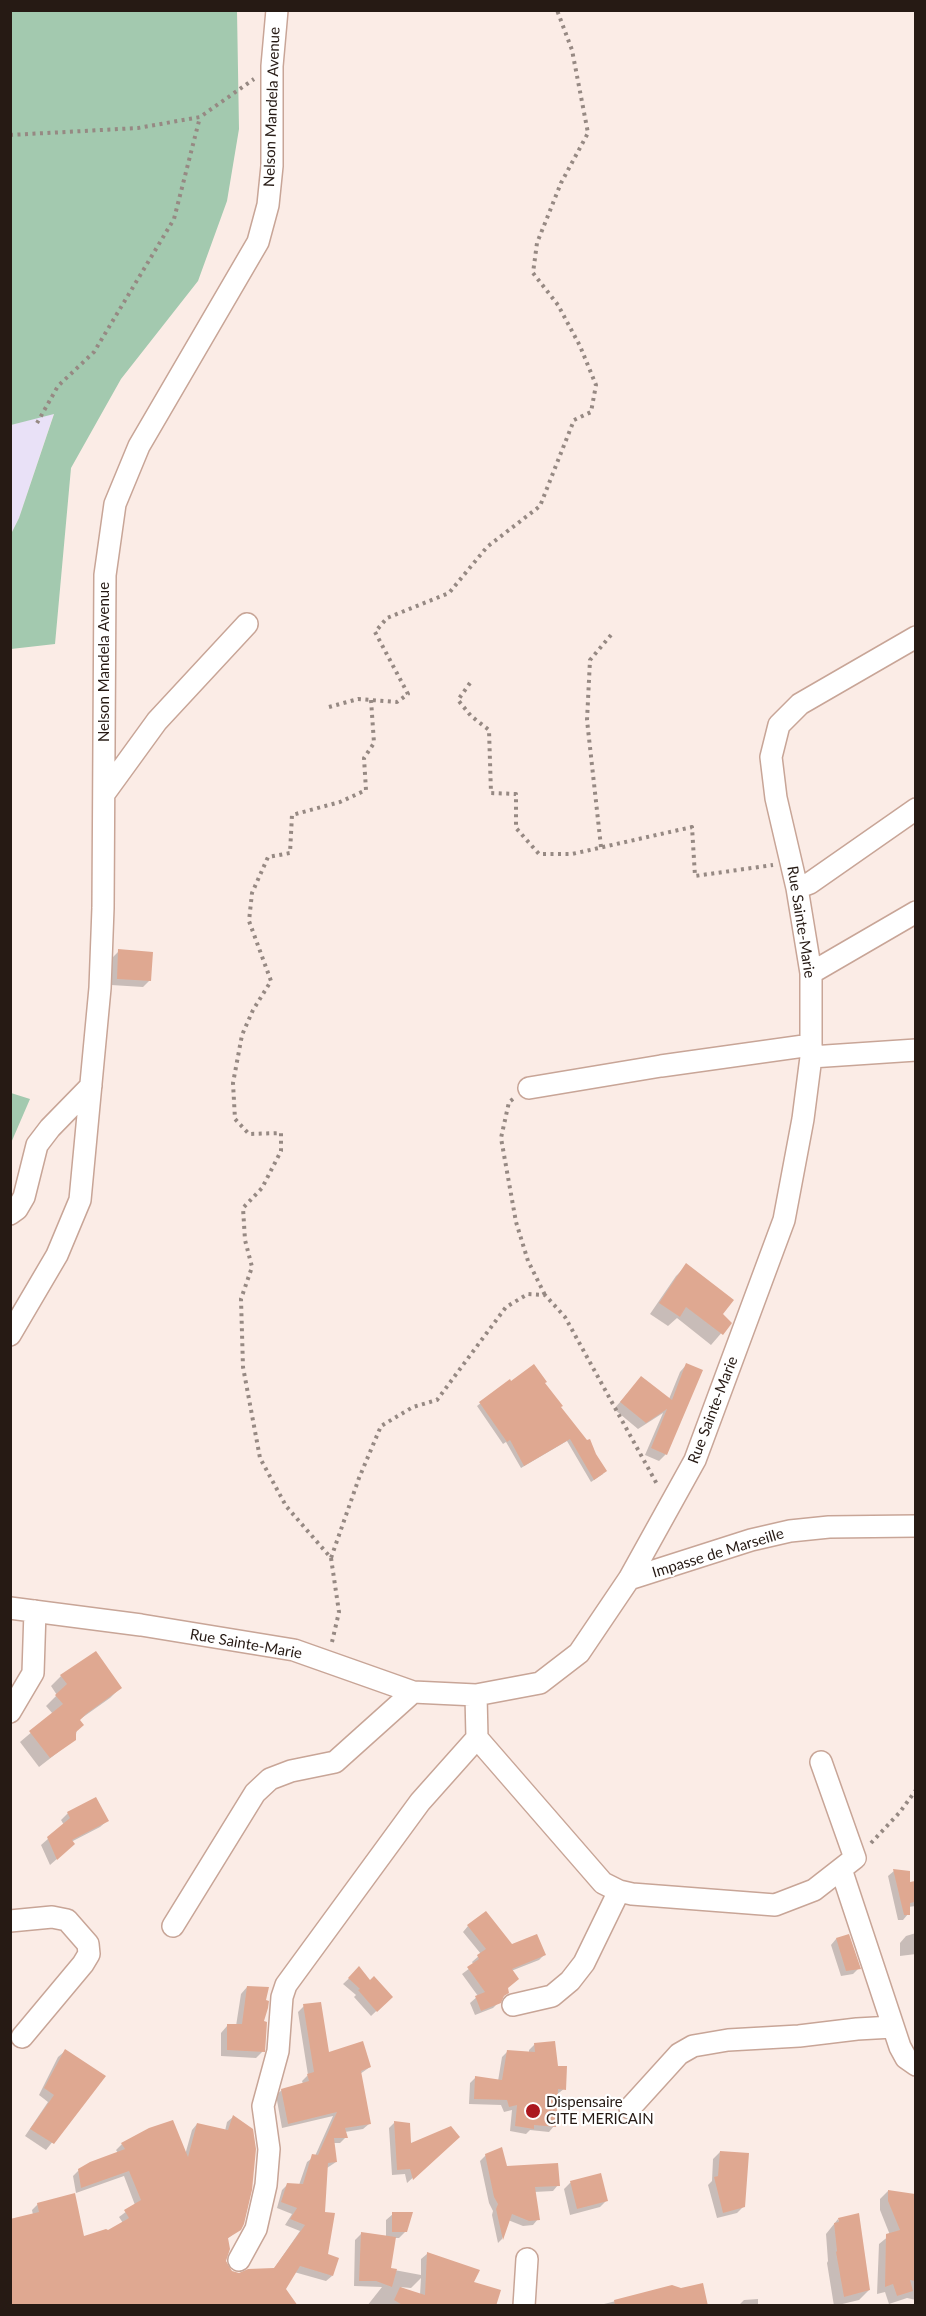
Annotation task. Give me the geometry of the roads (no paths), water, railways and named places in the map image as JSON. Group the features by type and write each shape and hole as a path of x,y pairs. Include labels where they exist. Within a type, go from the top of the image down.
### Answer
{"street":[{"name":"Nelson Mandela Avenue","path":"10,1335 57,1255 80,1200 100,988 103,908 105,575 115,504 139,446 258,242 268,205 272,166 272,66 277,10"},
{"path":"104,794 157,721 247,624"},
{"name":"Rue Sainte-Marie","path":"10,1608 294,1650 413,1692 476,1695 540,1683 579,1653 629,1579 695,1460 784,1220 803,1119 811,1051 812,973 792,862 776,798 771,757 779,725 800,704 915,637"},
{"path":"797,888 810,883 915,809"},
{"path":"812,973 915,912"},
{"path":"529,1088 661,1065 811,1051 915,1050"},
{"path":"10,1214 17,1209 24,1197 37,1145 50,1128 91,1086"},
{"name":"Impasse de Marseille","path":"629,1579 751,1540 790,1531 829,1527 915,1526"},
{"path":"10,1712 33,1673 34,1611"},
{"path":"173,1926 255,1793 270,1779 291,1771 335,1762 413,1692"},
{"path":"476,1695 477,1738 603,1883 618,1891 775,1905 814,1890 848,1864"},
{"path":"238,2259 256,2229 266,2185 269,2149 263,2106 278,2051 282,1997 286,1985 420,1802 477,1738"},
{"path":"821,1762 893,2027 906,2058 915,2065"},
{"path":"513,2005 552,1996 570,1981 584,1963 618,1891"},
{"path":"10,1921 52,1917 67,1920 88,1944 89,1954 83,1964 22,2037"},
{"path":"630,2108 679,2054 693,2046 728,2040 893,2027"},
{"path":"524,2306 527,2259"}],"place":[{"name":"Dispensaire CITE MERICAIN","path":"533,2111"}]}
